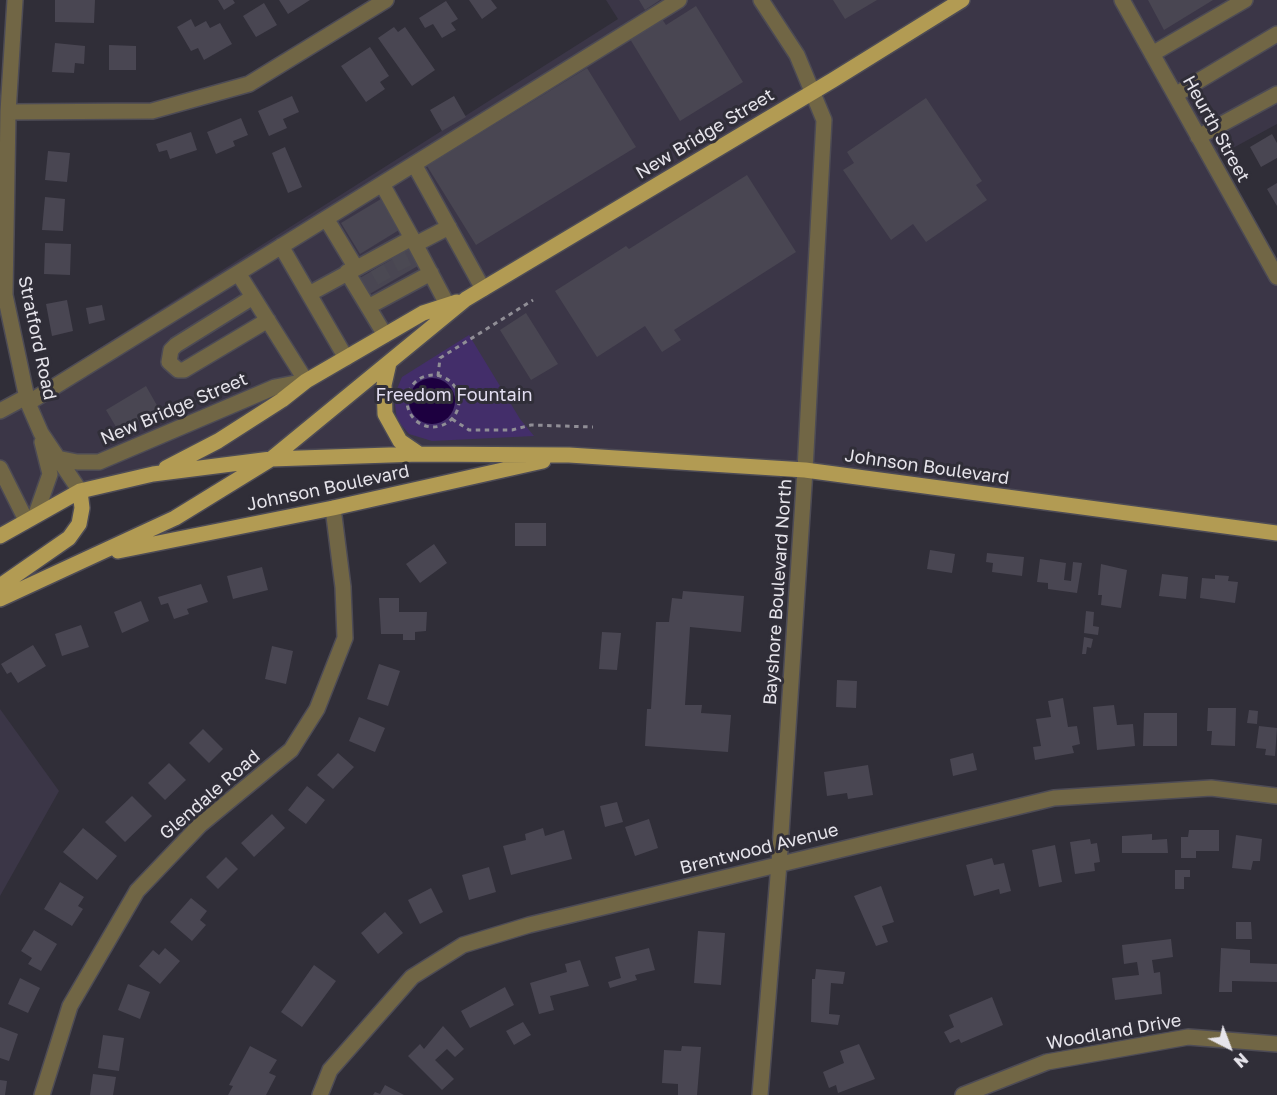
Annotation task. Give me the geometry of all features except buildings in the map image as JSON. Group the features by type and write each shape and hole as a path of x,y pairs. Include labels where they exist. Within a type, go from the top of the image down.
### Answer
{"main road":[{"name":"New Bridge Street","path":"153,474 208,447 282,400 306,381 423,313 466,299 813,93 962,0"},
{"name":"New Bridge Street","path":"93,556 175,518 272,459 466,299"},
{"path":"389,363 384,385 385,414 400,441 419,454"},
{"name":"Johnson Boulevard","path":"153,474 272,459 419,454 569,455 806,471 1277,534"},
{"name":"Johnson Boulevard","path":"93,556 333,508 569,455"},
{"path":"0,536 80,491 153,474"},
{"path":"0,586 69,538 79,524 82,508 80,491"},
{"path":"0,599 93,556"}],"street":[{"name":"Stratford Road","path":"15,0 8,111 3,271 5,295 27,400 40,434 80,491"},
{"path":"8,111 152,111 249,84 386,0"},
{"path":"0,411 27,400 238,273 678,0"},
{"name":"Bayshore Boulevard North","path":"761,0 797,55 824,120 806,471 762,1093"},
{"name":"Heurth Street","path":"1122,0 1277,278"},
{"path":"1152,54 1245,0"},
{"path":"1175,96 1276,36"},
{"path":"1198,137 1277,94"},
{"path":"414,164 483,289"},
{"path":"382,184 448,306"},
{"path":"327,219 368,307 385,335"},
{"path":"309,294 351,270 374,263 414,241 449,227"},
{"path":"281,246 346,358"},
{"path":"238,273 306,381"},
{"path":"368,307 389,289 410,278 431,273"},
{"path":"254,297 176,345 171,350 169,362 178,370 183,370 268,320"},
{"name":"New Bridge Street","path":"57,458 77,462 99,462 275,387 306,381"},
{"path":"31,517 50,474 40,434"},
{"path":"0,468 31,517"},
{"name":"Glendale Road","path":"42,1095 70,1006 137,891 200,825 291,750 317,709 345,638 343,587 333,508"},
{"name":"Brentwood Avenue","path":"320,1095 330,1070 412,977 463,945 529,925 1054,798 1211,788 1277,796"},
{"name":"Woodland Drive","path":"963,1095 1047,1062 1188,1037 1277,1044"}],"path":[{"path":"438,376 440,358 533,300"},
{"path":"438,376 447,380 458,394 457,411 452,419 441,426 428,427 416,422 408,411 406,398 414,382 422,378 438,376"},
{"path":"452,419 469,430 512,430 531,425 593,427"}],"shaded area":[{"path":"606,0 1277,0 1277,124 1211,160 1277,277 1277,534 805,470 569,455 271,459 80,491 0,536 0,404 41,385 618,19"},
{"path":"432,378 448,385 455,401 448,417 432,424 416,417 409,401 416,385"},
{"path":"0,709 59,791 0,896"}],"green space":[{"name":"Freedom Fountain","path":"469,335 520,419 534,436 432,441 409,434 397,420 394,396 402,377"}],"tunnel":[{"path":"398,255 407,273"},
{"path":"377,268 387,285"}]}
